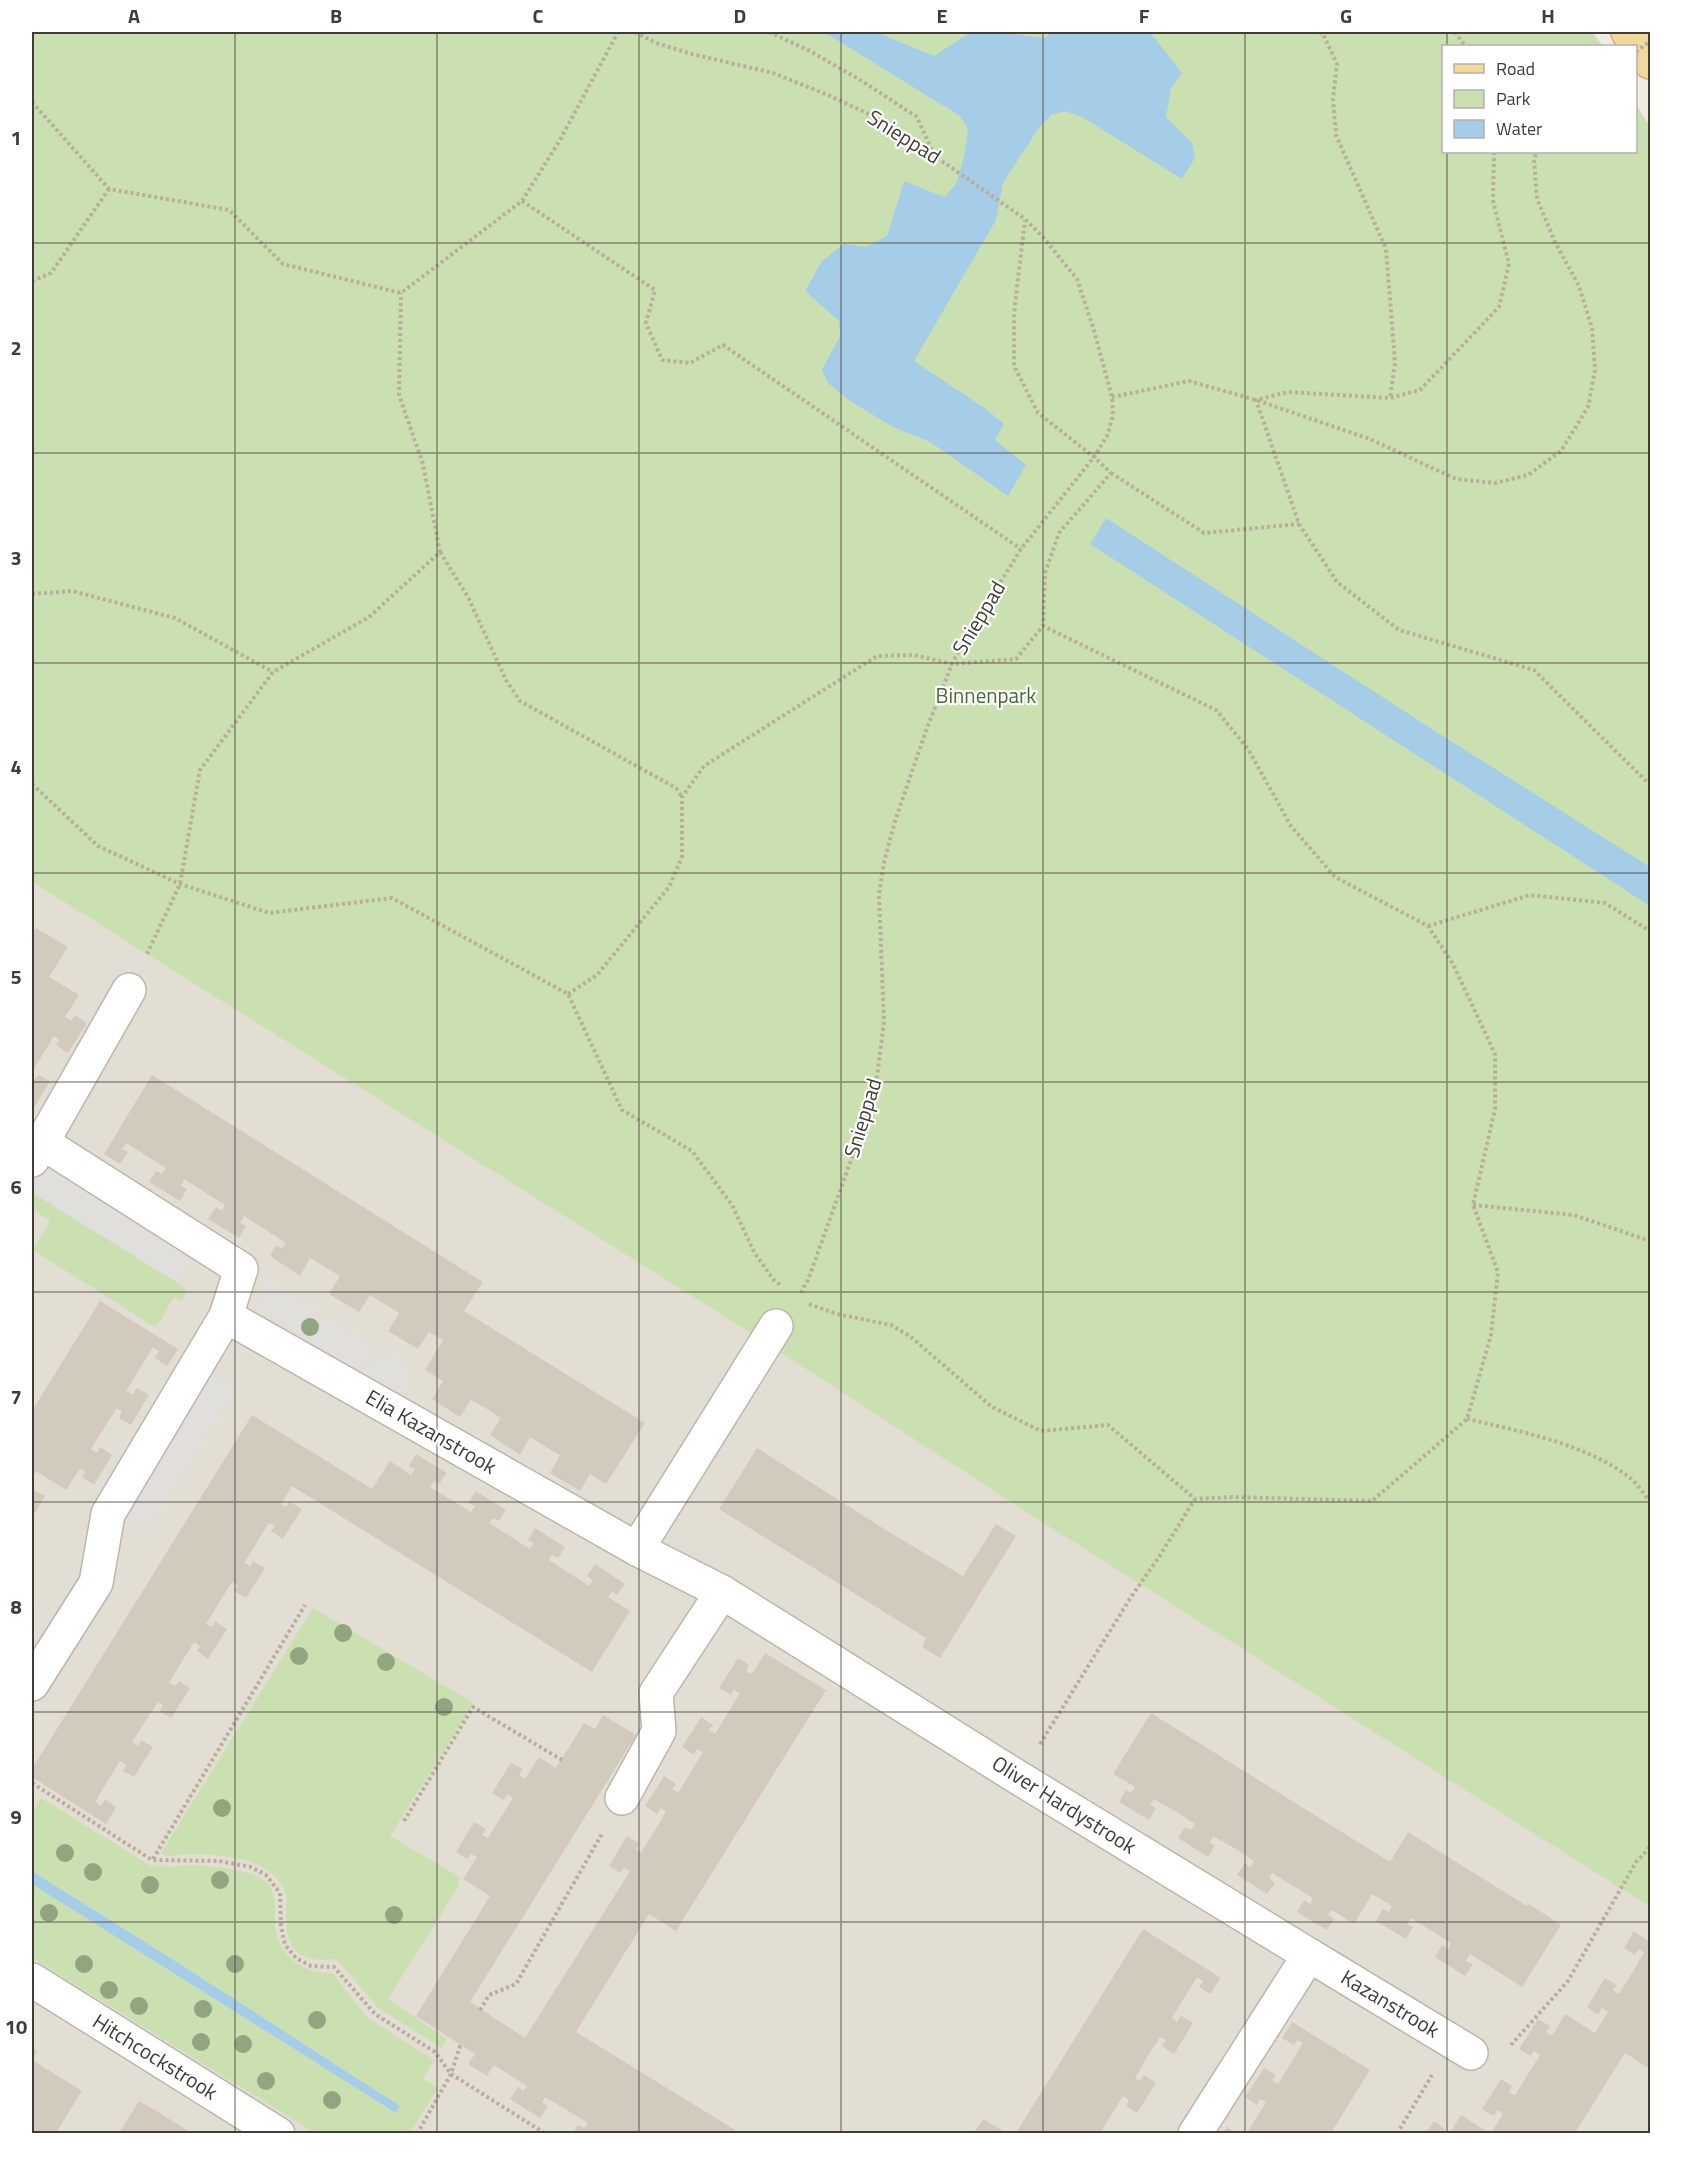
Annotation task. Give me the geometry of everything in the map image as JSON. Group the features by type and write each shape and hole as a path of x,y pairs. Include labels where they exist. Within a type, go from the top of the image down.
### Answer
{"main road":[{"path":"1628,32 1650,62"}],"street":[{"path":"1648,32 1650,41"},
{"path":"32,1684 96,1583 108,1514 226,1316 241,1269 38,1152 129,990"},
{"name":"Elia Kazanstrook","path":"226,1316 637,1549"},
{"path":"637,1549 776,1326"},
{"name":"Oliver Hardystrook","path":"637,1549 722,1592 1019,1778 1309,1955"},
{"path":"622,1798 659,1731 656,1693 722,1592"},
{"path":"1195,2133 1309,1955"},
{"name":"Kazanstrook","path":"1309,1955 1462,2047"},
{"name":"Hitchcockstrook","path":"32,1980 278,2133"}],"path":[{"path":"401,292 522,201 560,140 618,32"},
{"name":"Snieppad","path":"634,32 674,49 773,73 886,122 1025,219 1043,237 1077,279 1112,397 1113,416 1107,436 1094,457 1021,549 962,644 927,728 884,862 879,896 884,1022 875,1093 808,1280 776,1326"},
{"path":"769,32 862,81 917,117 935,155"},
{"path":"1319,32 1323,34 1337,64 1333,99 1336,135 1386,249 1395,363 1390,398"},
{"path":"1455,32 1464,45"},
{"path":"1637,51 1650,41"},
{"path":"32,102 109,189 229,210 283,264 401,292"},
{"path":"1256,400 1288,392 1390,398 1420,390 1498,306 1509,264 1493,201 1494,153"},
{"path":"1112,397 1189,381 1256,400 1370,439 1456,479 1495,483 1528,475 1561,451 1588,407 1595,370 1592,328 1579,286 1555,242 1537,199 1534,159 1537,153"},
{"path":"32,281 51,273 109,189"},
{"path":"522,201 655,290 646,323 662,360 690,363 723,345 1021,549"},
{"path":"1025,219 1014,313 1014,366 1038,413 1094,457 1110,473 1204,533 1299,524"},
{"path":"401,292 399,395 423,464 440,552 468,597 506,680 520,701 676,789 682,797"},
{"path":"1256,400 1299,524 1337,582 1399,630 1534,670 1650,785"},
{"path":"568,994 597,975 669,887 682,857 682,797 704,766 877,656 914,655 952,664 1016,659 1043,626 1045,573 1059,533 1110,473"},
{"path":"157,933 180,884 200,770 273,672 369,617 440,552"},
{"path":"32,594 72,591 175,618 273,672"},
{"path":"32,784 98,846 180,884 270,913 392,898 568,994 622,1110 692,1151 732,1205 754,1252 773,1279 796,1299 837,1314 891,1325 911,1337 992,1407 1041,1431 1108,1425 1195,1498 1372,1501 1467,1419 1491,1335 1498,1272 1473,1205 1495,1108 1495,1054 1453,964 1428,926 1335,877 1291,826 1248,749 1216,710 1043,626"},
{"path":"1428,926 1530,895 1605,903 1650,931"},
{"path":"1473,1205 1574,1215 1650,1241"},
{"path":"1467,1419 1534,1434 1599,1458 1631,1478 1650,1502"},
{"path":"1019,1778 1195,1498"},
{"path":"152,1860 304,1605"},
{"path":"404,1821 473,1707 561,1760"},
{"path":"32,1783 152,1860 219,1860 251,1867 266,1875 280,1893 281,1926 285,1945 296,1958 310,1966 334,1967 375,2014 435,2052 451,2074 546,2133"},
{"path":"480,2010 489,1995 516,1984 622,1798"},
{"path":"1397,2133 1462,2047 1492,2065 1568,1981 1636,1862 1650,1847"},
{"path":"417,2133 451,2074 460,2043"}],"shaded area":[{"path":"32,882 752,1334 1650,1903 1650,2133 32,2133"},
{"path":"48,1168 194,1258 178,1283 33,1193"},
{"path":"269,1282 315,1310 302,1331 310,1336 323,1315 374,1346 361,1367 368,1372 382,1351 413,1370 397,1395 254,1307"},
{"path":"211,1375 235,1390 147,1529 124,1514"},
{"path":"32,1604 49,1614 32,1644"}],"green space":[{"name":"Binnenpark","path":"32,32 1592,32 1602,45 1442,45 1442,153 1637,153 1637,106 1650,126 1650,1907 1031,1515 752,1334 32,882"},
{"path":"33,1193 178,1283 187,1291 181,1301 174,1297 156,1328 33,1250 50,1221 32,1208"},
{"path":"313,1608 474,1703 390,1836 460,1877 457,1889 388,1999 447,2039 442,2048 378,2008 336,1959 314,1959 298,1953 289,1939 284,1889 275,1877 262,1867 231,1857 165,1856 161,1853"},
{"path":"41,1798 153,1867 155,1865 163,1867 186,1865 216,1867 250,1874 266,1882 274,1896 276,1933 285,1952 300,1965 320,1972 332,1973 368,2018 434,2060 423,2079 438,2088 410,2133 315,2133 32,1958 32,1884 396,2113 400,2106 32,1871 32,1810"}],"water":[{"path":"824,32 876,32 934,56 971,32 1012,32 1044,38 1053,32 1150,32 1182,73 1171,88 1166,117 1192,143 1195,158 1182,179 1082,117 1065,111 1051,115 1038,129 1003,183 996,220 914,361 986,409 1004,424 995,440 1026,465 1008,496 930,442 893,427 850,401 828,383 822,370 840,336 839,321 805,291 822,261 844,244 866,247 887,236 904,181 944,197 956,184 964,157 968,129 960,116"},
{"path":"1106,518 1650,867 1650,906 1090,544"},
{"path":"32,1871 400,2106 396,2113 32,1884"}],"building":[{"path":"36,928 68,947 49,977 79,995 65,1017 71,1021 75,1015 87,1023 68,1053 56,1045 59,1040 54,1036 32,1072 32,936"},
{"path":"38,1075 50,1081 32,1111 32,1079 34,1080"},
{"path":"152,1075 483,1282 464,1311 645,1423 606,1484 590,1474 580,1491 550,1473 560,1455 530,1437 520,1455 490,1435 501,1418 487,1409 471,1400 460,1417 432,1399 443,1381 425,1370 443,1340 429,1332 418,1349 388,1331 399,1313 370,1295 359,1312 329,1294 340,1276 310,1258 300,1276 270,1256 276,1245 282,1249 286,1243 244,1216 240,1223 246,1226 239,1238 208,1219 216,1207 222,1211 225,1205 184,1179 181,1186 187,1189 180,1201 149,1182 156,1171 162,1174 166,1168 126,1143 122,1149 128,1152 120,1164 104,1154"},
{"path":"100,1301 178,1349 167,1366 155,1358 159,1351 153,1347 126,1391 133,1395 137,1388 149,1395 131,1425 119,1418 122,1412 117,1408 91,1449 97,1453 100,1447 112,1455 94,1485 82,1477 86,1472 80,1468 66,1490 36,1471 32,1479 32,1411"},
{"path":"252,1415 372,1489 390,1461 411,1475 415,1469 409,1466 416,1454 447,1473 439,1484 434,1481 430,1487 471,1512 475,1506 468,1503 476,1491 506,1510 499,1521 493,1518 489,1523 530,1549 534,1543 528,1540 535,1528 565,1547 558,1558 552,1555 549,1560 589,1586 593,1580 587,1576 595,1564 625,1584 617,1595 612,1591 608,1597 630,1611 592,1672 292,1486 281,1504 286,1507 290,1502 302,1509 283,1539 271,1531 275,1526 269,1523 244,1563 250,1566 253,1561 265,1568 246,1598 234,1591 238,1586 232,1582 206,1624 212,1627 215,1621 227,1629 208,1659 197,1651 200,1646 194,1642 169,1683 175,1686 179,1681 190,1688 171,1718 160,1711 163,1705 158,1702 132,1742 138,1746 141,1740 153,1747 134,1777 123,1771 126,1765 120,1761 95,1802 101,1806 105,1799 116,1807 106,1824 32,1777 32,1769"},
{"path":"757,1448 963,1576 996,1524 1016,1536 940,1658 922,1647 926,1638 719,1509"},
{"path":"33,1490 45,1496 32,1518 32,1492"},
{"path":"765,1653 826,1690 676,1931 649,1914 576,2032 740,2133 573,2133 578,2125 584,2128 588,2123 545,2097 542,2102 548,2106 540,2118 510,2099 518,2087 523,2091 527,2086 494,2065 487,2076 468,2064 475,2054 416,2016 490,1896 463,1879 477,1857 471,1854 467,1859 456,1852 474,1822 486,1829 482,1835 488,1838 513,1798 508,1794 504,1800 492,1793 511,1763 523,1769 519,1775 525,1779 539,1757 556,1768 584,1723 595,1729 603,1715 636,1735 470,2002 525,2038 630,1871 624,1868 620,1873 609,1866 627,1836 639,1843 636,1849 641,1853 666,1812 661,1808 657,1814 645,1806 664,1776 676,1784 672,1789 678,1793 703,1752 697,1749 694,1755 682,1747 701,1717 713,1725 709,1730 715,1734 740,1693 734,1690 731,1695 719,1688 738,1658 749,1665 746,1671 752,1674"},
{"path":"1151,1713 1390,1862 1408,1832 1561,1925 1522,1987 1470,1954 1466,1961 1473,1964 1465,1976 1435,1957 1442,1945 1448,1949 1451,1943 1411,1918 1407,1924 1413,1927 1406,1939 1376,1921 1383,1909 1389,1912 1392,1906 1372,1894 1354,1924 1332,1910 1328,1915 1334,1919 1327,1930 1297,1912 1304,1900 1310,1904 1313,1898 1272,1873 1269,1878 1275,1883 1267,1894 1237,1875 1245,1863 1250,1867 1254,1861 1234,1848 1213,1836 1210,1842 1215,1846 1208,1857 1178,1838 1185,1827 1191,1830 1195,1824 1175,1811 1154,1799 1150,1805 1156,1808 1149,1820 1119,1802 1126,1790 1131,1793 1135,1787 1113,1774"},
{"path":"1143,1929 1221,1978 1210,1994 1199,1987 1203,1981 1197,1977 1172,2018 1177,2022 1181,2016 1193,2023 1174,2054 1162,2046 1166,2040 1160,2037 1135,2078 1140,2081 1144,2075 1156,2083 1137,2113 1126,2106 1129,2100 1123,2096 1100,2133 1016,2133"},
{"path":"1634,1931 1650,1942 1650,2069 1625,2053 1575,2133 1491,2133 1503,2114 1497,2110 1494,2116 1482,2109 1501,2079 1512,2086 1509,2092 1515,2095 1540,2055 1534,2051 1531,2056 1519,2049 1538,2019 1550,2026 1546,2032 1552,2036 1565,2014 1595,2033 1608,2012 1602,2008 1598,2015 1587,2007 1605,1978 1617,1985 1613,1990 1619,1994 1644,1953 1639,1949 1635,1955 1624,1948"},
{"path":"1292,2022 1370,2070 1331,2133 1247,2133 1266,2102 1260,2099 1257,2105 1245,2097 1264,2068 1276,2075 1272,2080 1278,2084 1303,2043 1297,2040 1294,2045 1282,2038"},
{"path":"32,2048 37,2051 32,2060"},
{"path":"32,2060 82,2091 56,2133 32,2133"},
{"path":"139,2101 158,2112 192,2133 119,2133"},
{"path":"1461,2115 1489,2133 1450,2133"},
{"path":"983,2119 1006,2133 974,2133"},
{"path":"1434,2121 1445,2129 1442,2133 1426,2133"},
{"path":"1227,2127 1237,2133 1223,2133"}]}
